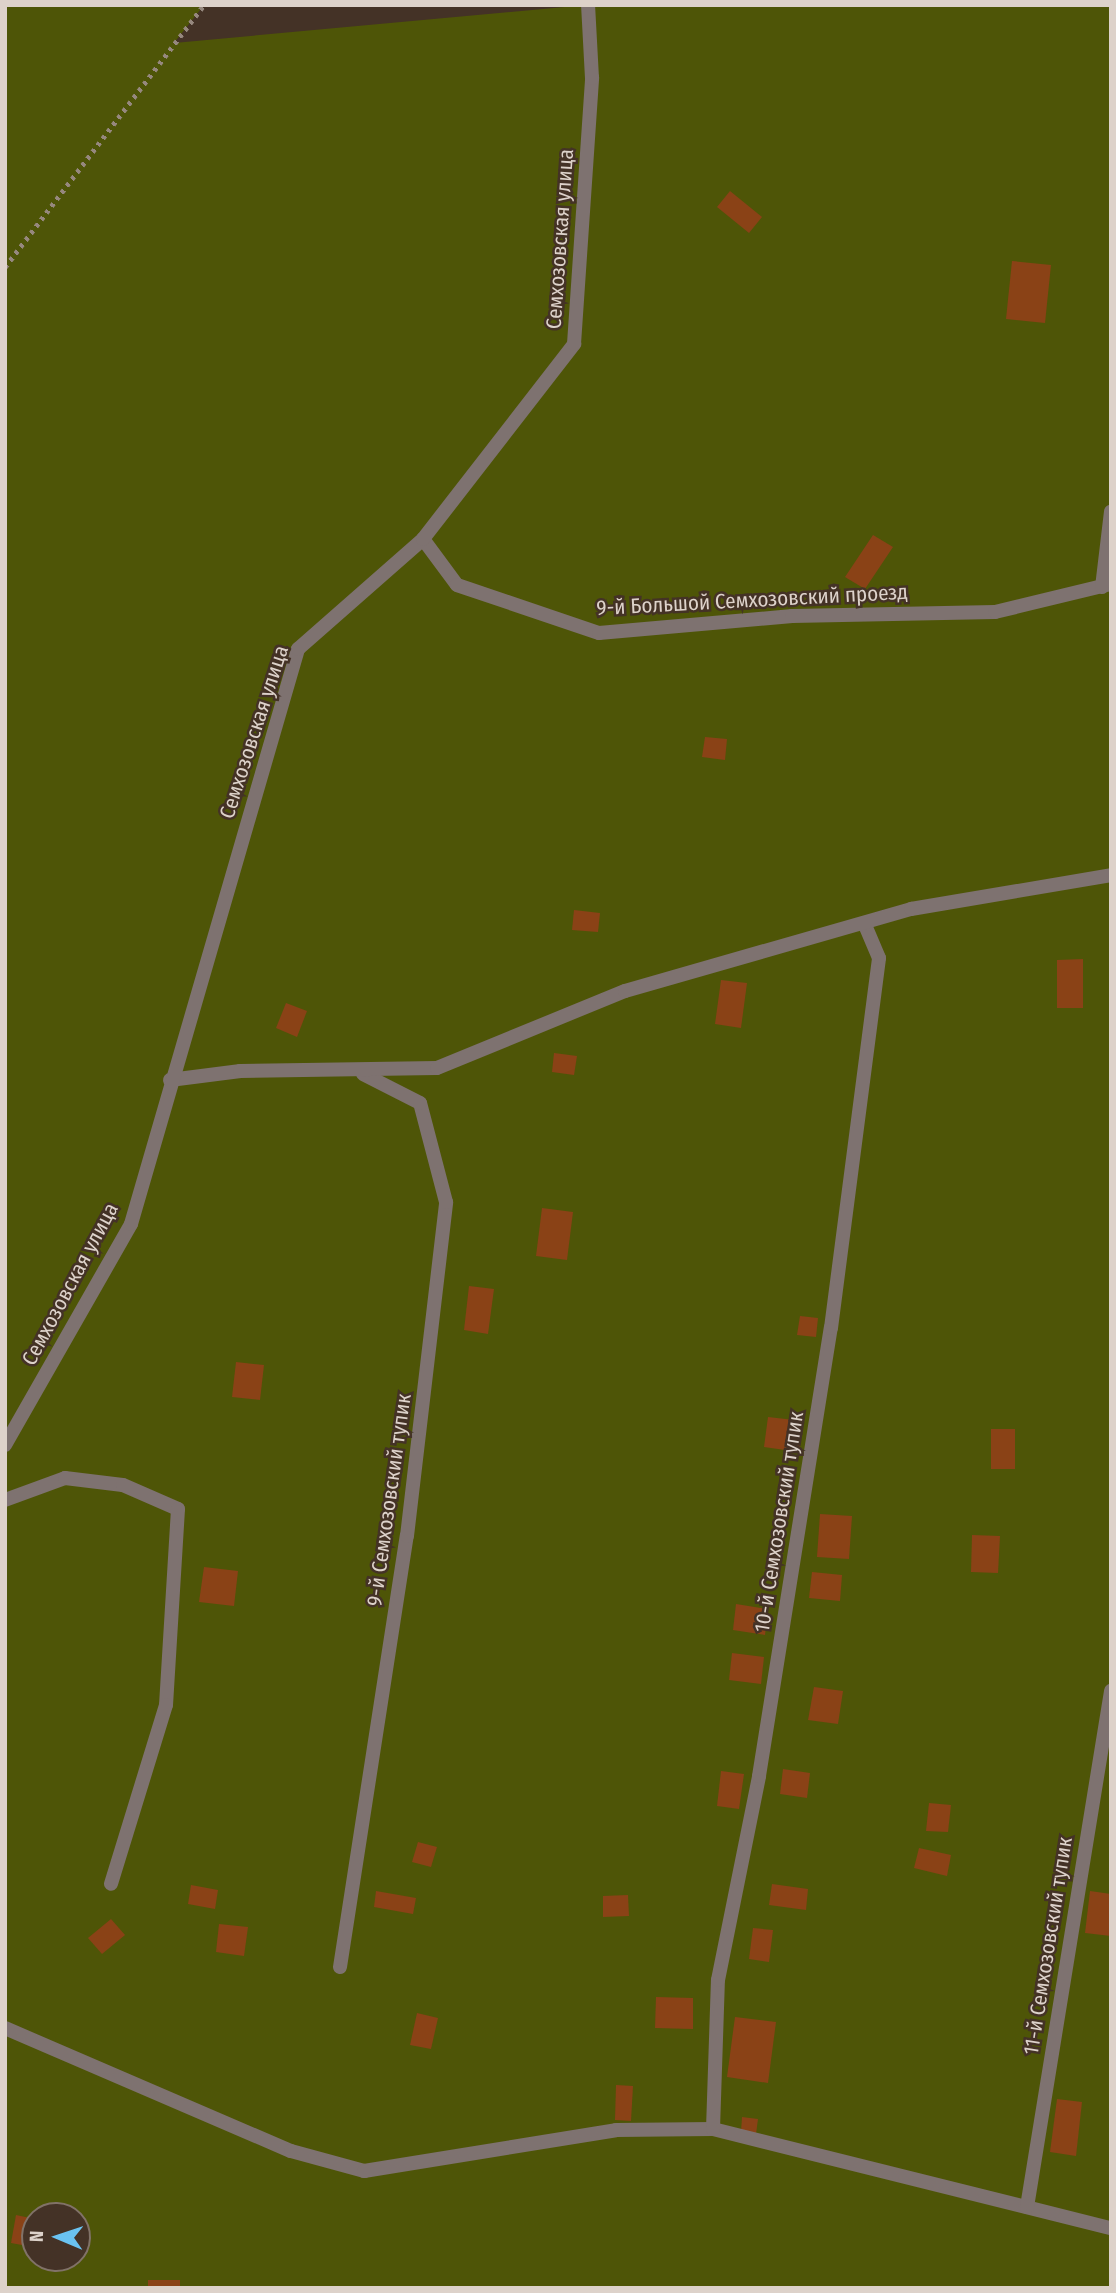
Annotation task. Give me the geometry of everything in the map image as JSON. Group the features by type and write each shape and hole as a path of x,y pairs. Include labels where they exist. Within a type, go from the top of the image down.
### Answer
{"street":[{"name":"Семхозовская улица","path":"5,1445 131,1224 170,1080 298,649 422,539 574,344 592,78 587,5"},
{"path":"1106,586 1111,512"},
{"name":"9-й Большой Семхозовский проезд","path":"422,539 457,585 599,633 792,616 995,612 1106,586"},
{"path":"170,1080 240,1071 363,1074 437,1068 625,992 864,923 1111,875"},
{"name":"10-й Семхозовский тупик","path":"713,2129 718,1980 760,1776 829,1341 879,958 864,923"},
{"name":"9-й Семхозовский тупик","path":"340,1967 407,1536 446,1202 420,1103 363,1074"},
{"path":"5,1500 65,1478 123,1485 178,1508 166,1706 111,1884"},
{"name":"11-й Семхозовский тупик","path":"1027,2207 1111,1691"},
{"path":"5,2028 291,2151 364,2171 616,2130 713,2129 1111,2228"}],"path":[{"path":"5,267 204,5"}],"green space":[{"path":"5,5 204,5 174,43 586,5 1111,5 1111,2288 5,2288"}],"building":[{"path":"730,191 762,217 749,233 717,207"},
{"path":"1012,261 1051,265 1045,323 1006,319"},
{"path":"873,535 893,547 865,589 845,577"},
{"path":"705,737 727,739 725,760 702,757"},
{"path":"574,910 600,913 598,932 572,930"},
{"path":"1083,959 1083,1008 1057,1008 1057,960"},
{"path":"721,980 747,983 741,1028 715,1024"},
{"path":"286,1003 307,1011 297,1037 276,1028"},
{"path":"554,1053 577,1056 574,1075 552,1072"},
{"path":"542,1208 573,1212 567,1260 536,1256"},
{"path":"469,1286 494,1289 488,1334 464,1330"},
{"path":"800,1316 818,1318 816,1337 797,1335"},
{"path":"236,1362 264,1365 260,1400 232,1397"},
{"path":"768,1417 803,1421 799,1452 764,1447"},
{"path":"991,1429 1015,1429 1015,1469 991,1469"},
{"path":"820,1514 852,1516 849,1559 817,1557"},
{"path":"972,1535 1000,1536 998,1573 971,1572"},
{"path":"204,1567 238,1571 234,1606 199,1602"},
{"path":"812,1572 842,1575 840,1601 809,1598"},
{"path":"736,1604 768,1609 765,1635 733,1630"},
{"path":"732,1653 764,1657 761,1684 729,1680"},
{"path":"814,1687 843,1691 838,1724 808,1720"},
{"path":"783,1769 810,1773 807,1798 780,1794"},
{"path":"721,1771 744,1774 739,1809 717,1806"},
{"path":"929,1803 951,1805 948,1832 926,1831"},
{"path":"418,1842 437,1847 431,1867 412,1862"},
{"path":"919,1848 951,1855 947,1876 914,1868"},
{"path":"772,1884 808,1889 806,1910 769,1905"},
{"path":"191,1885 218,1890 215,1909 188,1904"},
{"path":"376,1891 416,1898 413,1914 374,1907"},
{"path":"1090,1891 1111,1894 1111,1936 1085,1933"},
{"path":"628,1895 629,1916 603,1917 603,1896"},
{"path":"111,1919 125,1935 102,1954 88,1938"},
{"path":"219,1924 248,1927 244,1956 216,1952"},
{"path":"753,1928 773,1930 769,1962 749,1959"},
{"path":"656,1997 693,1998 693,2029 655,2028"},
{"path":"417,2013 438,2018 431,2049 410,2045"},
{"path":"735,2017 776,2022 768,2083 727,2077"},
{"path":"616,2085 633,2086 631,2121 615,2120"},
{"path":"1057,2099 1082,2102 1076,2156 1050,2152"},
{"path":"742,2117 758,2119 756,2134 741,2132"},
{"path":"16,2215 21,2216 21,2245 11,2243"},
{"path":"148,2280 180,2280 180,2288 148,2288"}]}
